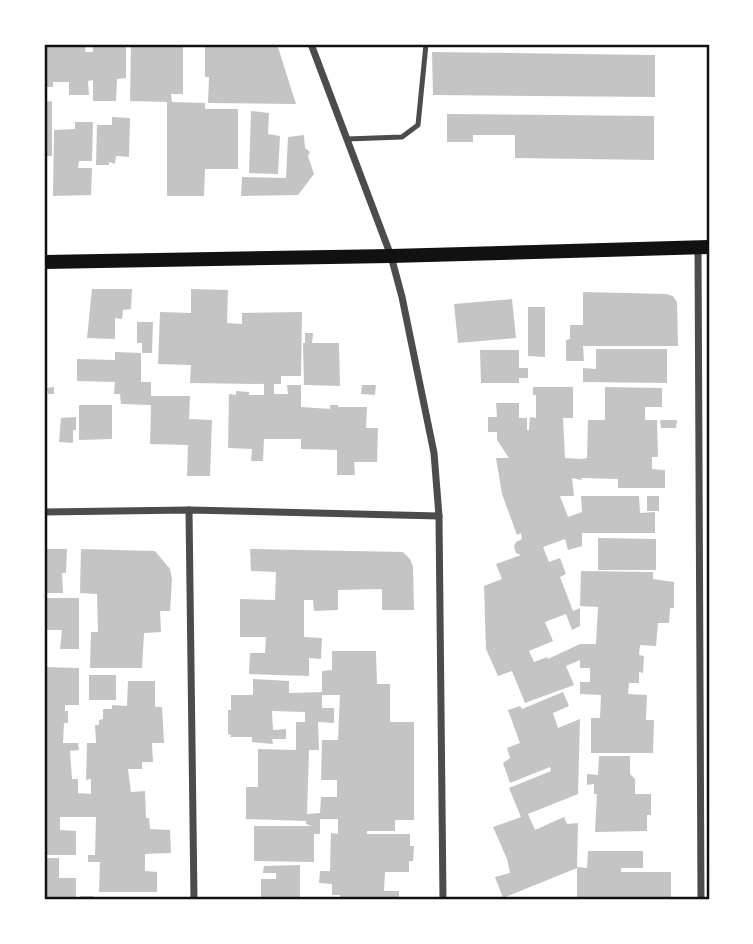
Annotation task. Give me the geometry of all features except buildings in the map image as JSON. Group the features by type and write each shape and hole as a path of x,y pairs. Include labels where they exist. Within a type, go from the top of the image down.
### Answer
{"main road":[{"path":"44,262 704,247"}],"street":[{"path":"311,44 391,256 434,453 439,516 443,900"},
{"path":"701,900 704,247"},
{"path":"44,512 189,510 439,516"},
{"path":"189,510 194,900"}],"lane":[{"path":"347,139 402,137 418,125 426,44"}]}
